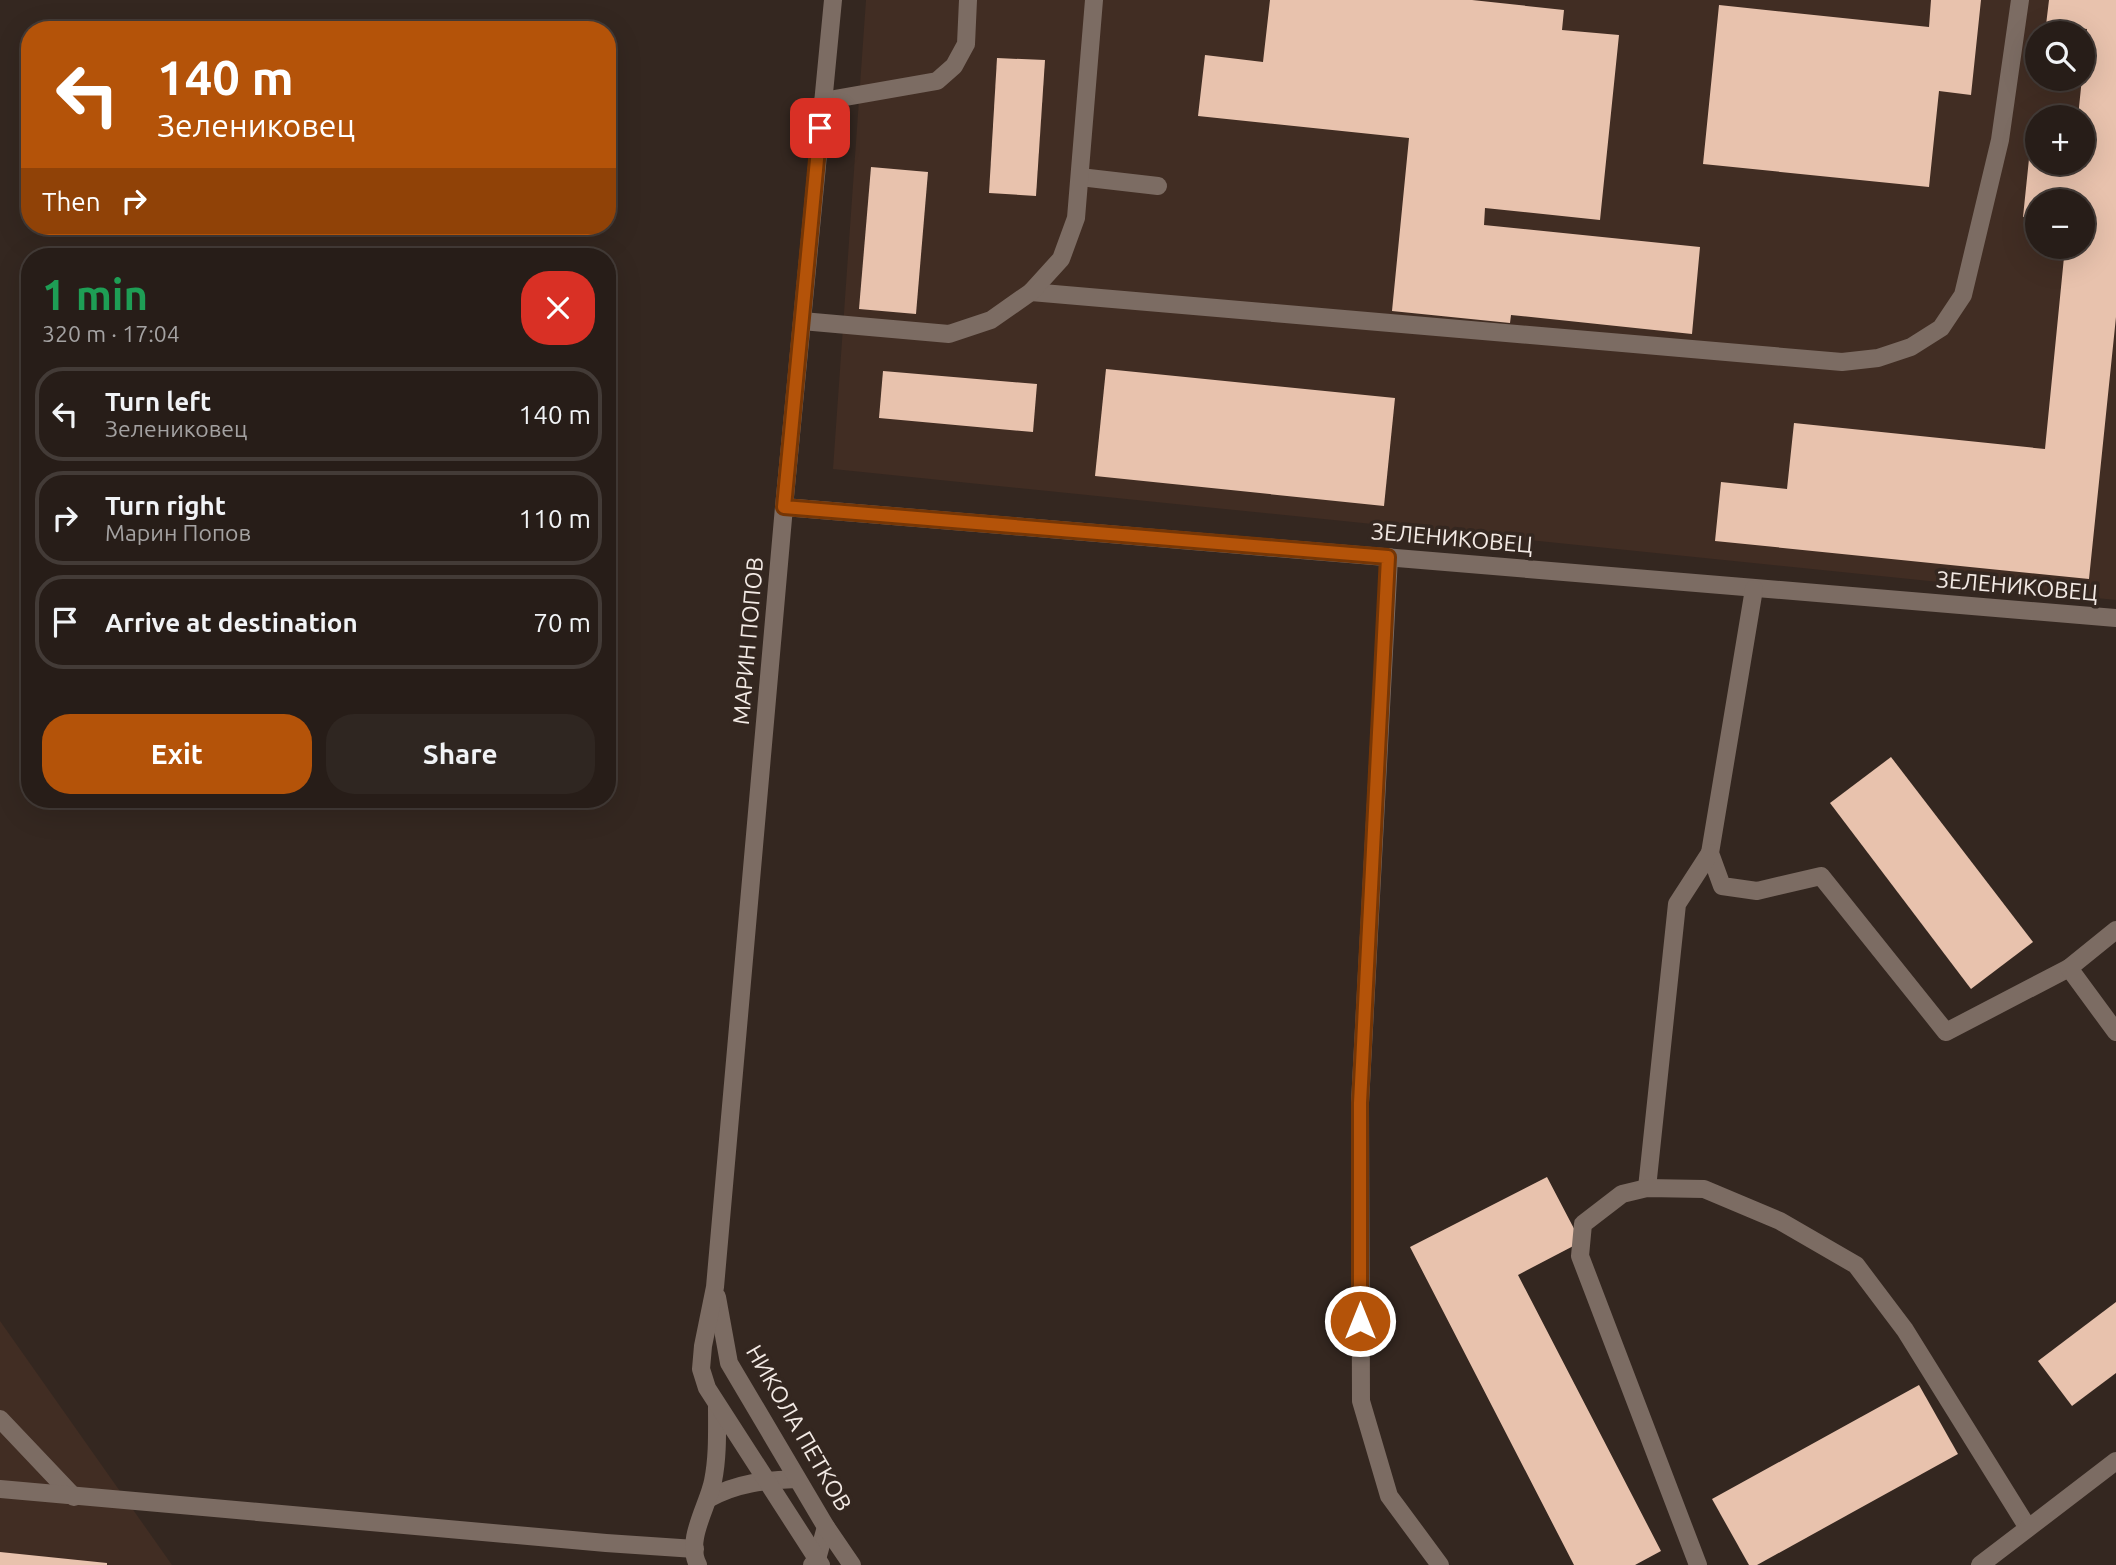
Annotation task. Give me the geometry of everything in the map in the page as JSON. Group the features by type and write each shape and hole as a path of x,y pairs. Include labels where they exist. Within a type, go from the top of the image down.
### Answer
{"street":[{"name":"МАРИН ПОПОВ","path":"715,1287 784,507 833,0"},
{"path":"823,101 937,81 954,66 966,44 968,0"},
{"path":"802,321 949,334 991,320 1031,292 1061,259 1076,218 1094,0"},
{"path":"1031,292 1842,362 1878,358 1911,347 1941,328 1963,295 2000,140 2020,0"},
{"path":"1080,177 1158,186"},
{"name":"ЗЕЛЕНИКОВЕЦ","path":"784,507 2116,618"},
{"path":"1388,557 1360,1103 1361,1401 1390,1496 1440,1565"},
{"path":"1647,1188 1677,904 1710,853 1754,589"},
{"path":"1710,853 1721,886 1757,891 1821,876 1946,1032 2069,968 2116,929"},
{"path":"2069,968 2116,1032"},
{"path":"1698,1565 1580,1256 1583,1224 1622,1194 1647,1188 1704,1189 1780,1221 1856,1265 1905,1330 2028,1528"},
{"path":"715,1287 701,1369 717,1405 816,1563"},
{"name":"НИКОЛА ПЕТКОВ","path":"715,1287 729,1363 826,1527 852,1565"},
{"path":"0,1489 606,1543 696,1560 701,1514 708,1499 718,1439 717,1405"},
{"path":"0,1419 74,1497"},
{"path":"1980,1565 2113,1468"},
{"path":"708,1499 724,1489 766,1480 797,1479"},
{"path":"816,1563 826,1527"}],"shaded area":[{"path":"866,0 2116,0 2116,600 833,469"},
{"path":"0,1321 172,1565 0,1565"}],"building":[{"path":"1270,0 1472,0 1564,10 1562,30 1619,35 1600,220 1485,208 1484,225 1700,247 1692,334 1511,315 1510,323 1392,311 1409,138 1198,116 1205,55 1263,62"},
{"path":"1931,0 1981,0 1971,95 1939,91 1929,187 1703,164 1719,5 1929,27"},
{"path":"2049,0 2116,0 2116,317 2089,579 1715,541 1721,482 1787,489 1794,423 2045,449 2064,259 2095,259 2095,189 2026,189 2027,175 2095,175 2095,105 2079,105 2081,91 2095,91 2095,21 2046,21"},
{"path":"997,58 1045,60 1036,196 989,193"},
{"path":"871,167 928,172 916,314 859,309"},
{"path":"1106,369 1395,398 1384,506 1095,476"},
{"path":"883,371 1037,384 1033,432 879,418"},
{"path":"1891,757 2033,942 1971,989 1830,803"},
{"path":"1547,1177 1581,1242 1518,1275 1661,1551 1635,1565 1574,1565 1410,1247"},
{"path":"2116,1302 2116,1373 2072,1406 2038,1361"},
{"path":"1919,1385 1958,1454 1757,1565 1749,1565 1712,1499"},
{"path":"0,1552 107,1563 107,1565 0,1565"}],"route":[{"path":"820,128 784,507 1388,557 1360,1103 1360,1321"}]}
